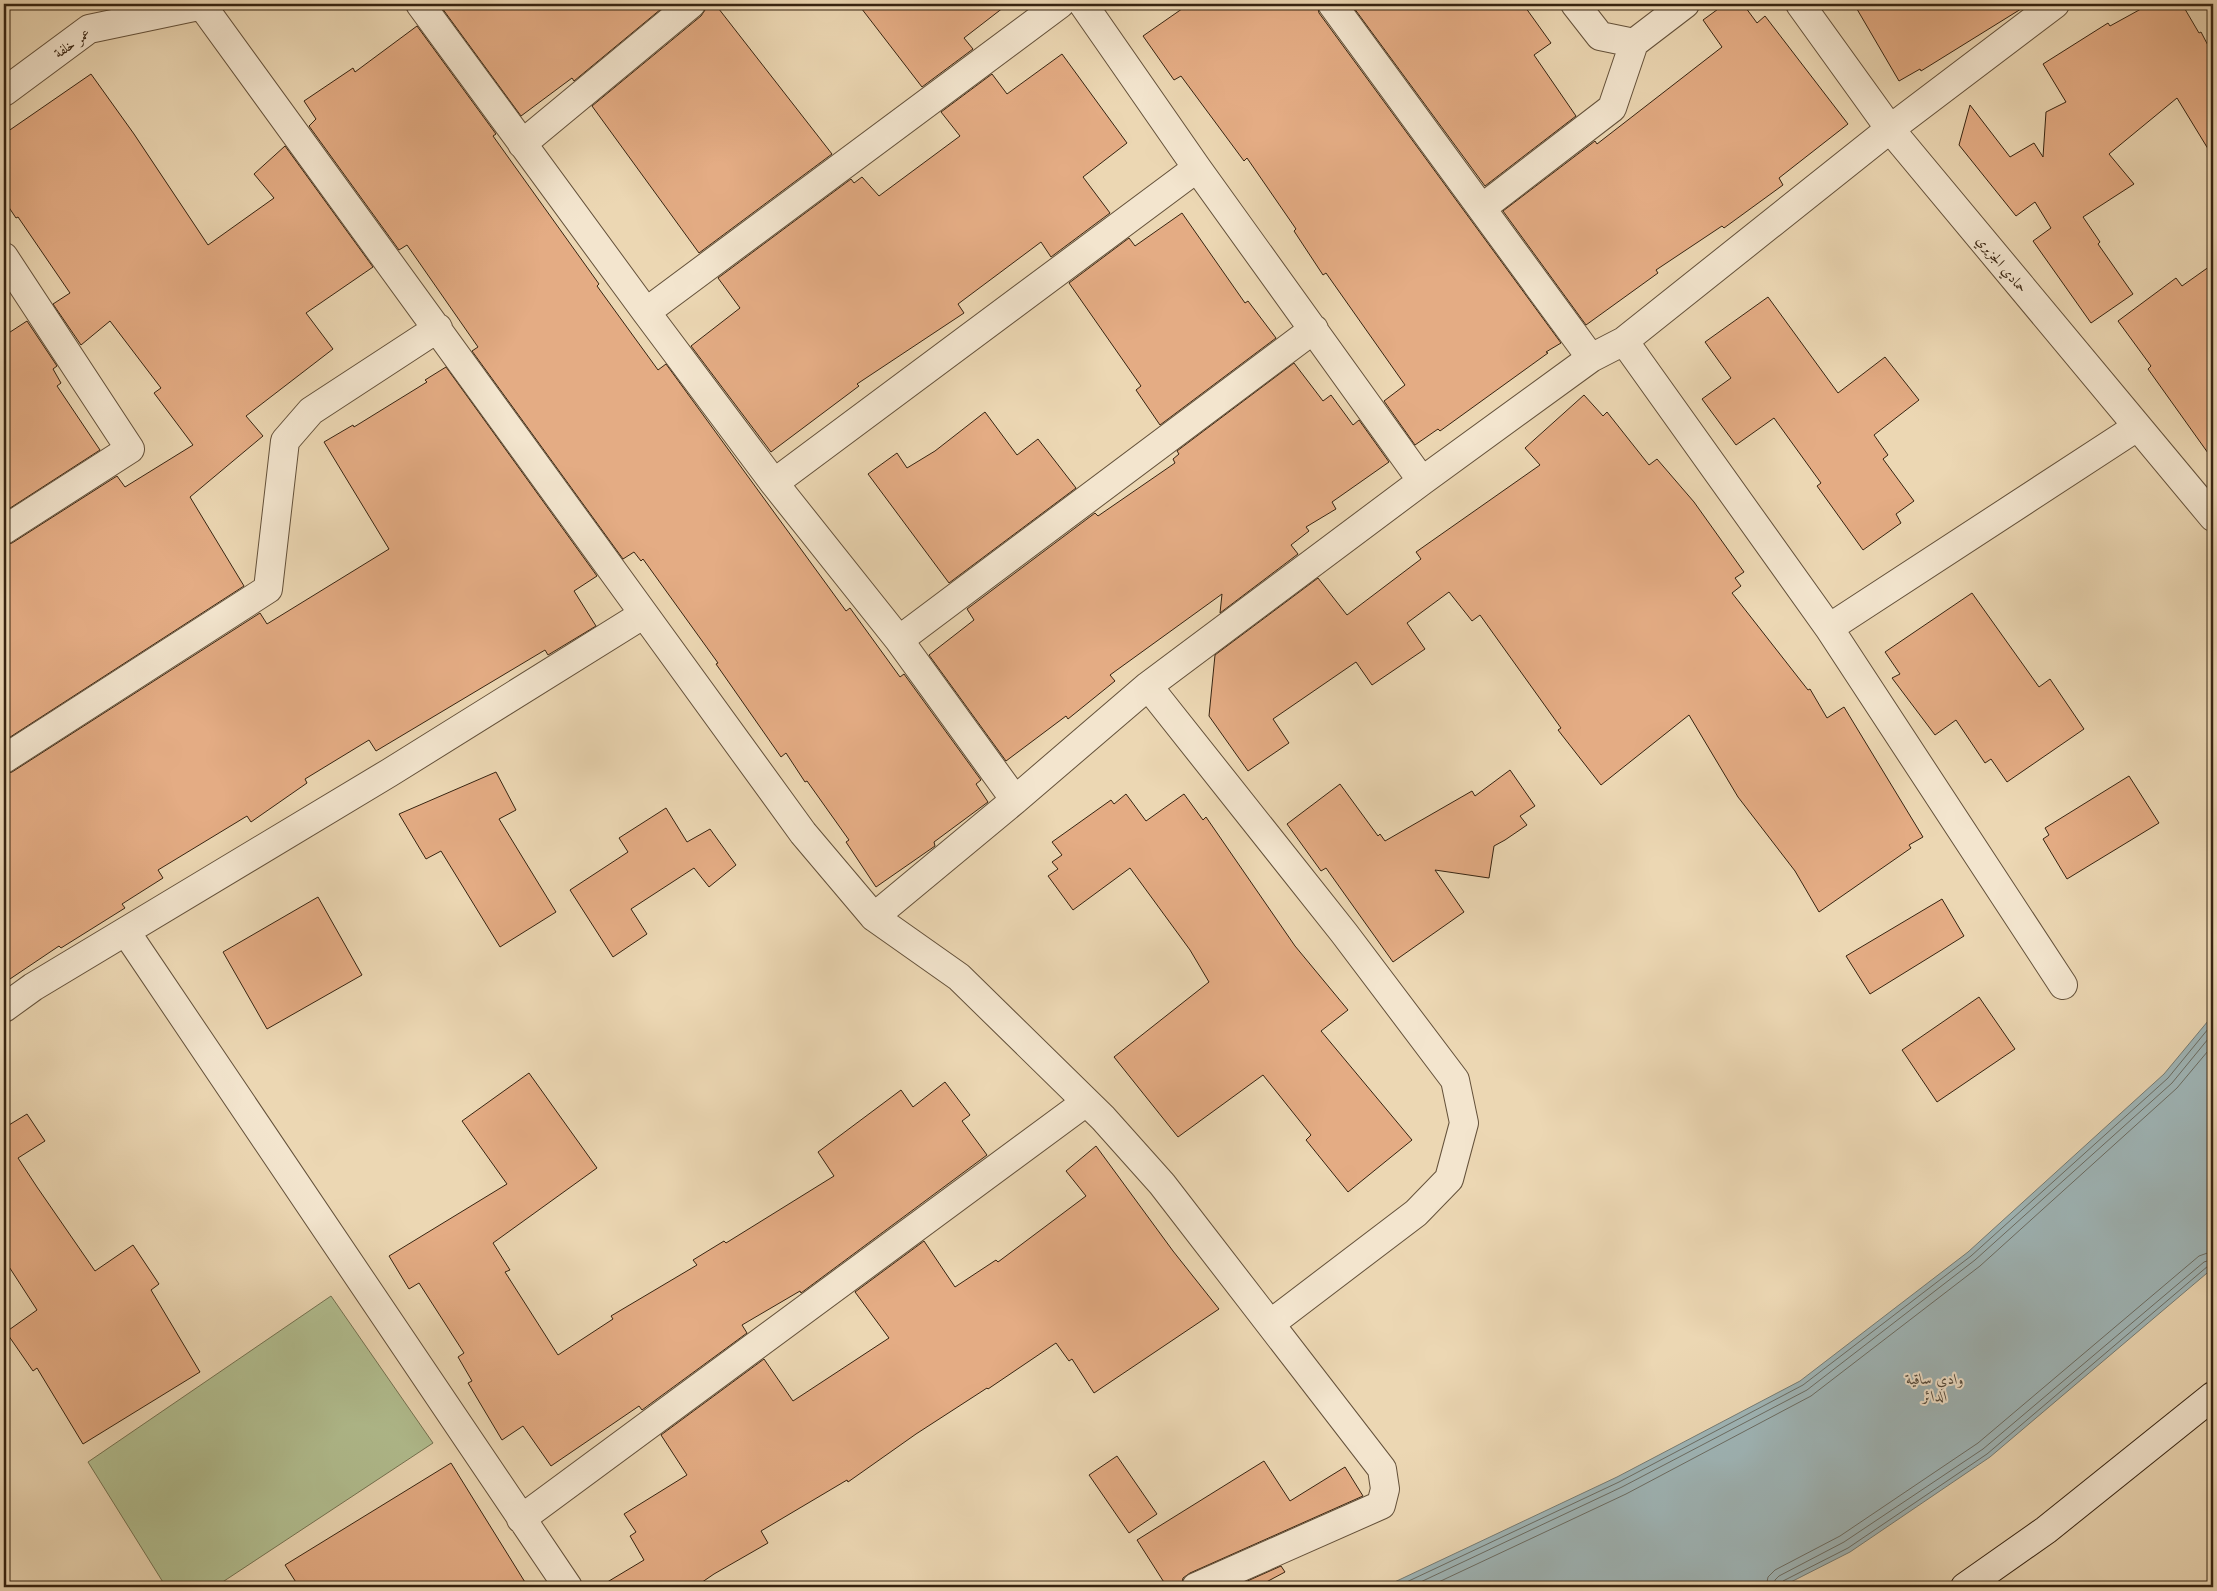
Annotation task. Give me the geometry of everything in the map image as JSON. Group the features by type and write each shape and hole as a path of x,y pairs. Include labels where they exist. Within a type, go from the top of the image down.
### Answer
{"street":[{"path":"204,4 803,833 874,917 959,977 1086,1102 1162,1184 1382,1468 1385,1489 1381,1505 1196,1587"},
{"name":"عمر خلفة","path":"4,92 89,29 204,4"},
{"path":"420,4 646,312 774,483 899,640 1015,800"},
{"path":"522,144 691,4"},
{"path":"646,312 1060,4"},
{"path":"1332,4 1591,358"},
{"path":"1576,4 1600,36 1634,42"},
{"path":"1482,208 1612,108 1634,42 1685,4"},
{"name":"حمادي الجزيري","path":"1800,4 1890,129 2213,517"},
{"path":"874,917 1148,686 1422,481 1591,358 1624,341 1890,129 2056,4"},
{"path":"1088,5 1196,168 1422,481"},
{"path":"774,483 1196,168"},
{"path":"4,257 130,449 4,530"},
{"path":"4,759 268,589 285,441 311,411 438,328"},
{"path":"899,640 1314,329"},
{"path":"1624,341 1829,628 2063,985"},
{"path":"1829,628 2137,428"},
{"path":"4,1008 32,987 390,773 644,614"},
{"path":"1148,686 1344,933 1455,1080 1464,1124 1449,1179 1416,1214 1270,1324"},
{"path":"126,932 568,1587"},
{"path":"521,1519 1086,1102"},
{"path":"1965,1587 2046,1530 2213,1396"}],"green space":[{"path":"331,1296 433,1443 215,1587 166,1587 88,1462"}],"water":[{"name":"وادي ساقية الدائر","path":"2213,1015 2213,1268 1990,1457 1850,1552 1781,1587 1384,1587 1617,1477 1800,1381 1968,1252 2164,1074"}],"building":[{"path":"448,4 667,4 574,81 572,78 521,116 442,8"},
{"path":"706,4 715,4 832,154 699,253 592,106 701,16"},
{"path":"858,4 1008,4 964,38 973,49 922,87"},
{"path":"1189,4 1317,4 1319,13 1561,343 1546,352 1548,353 1440,431 1438,429 1415,445 1384,401 1405,385 1326,273 1323,275 1294,231 1296,229 1247,158 1244,161 1181,76 1174,80 1143,36"},
{"path":"1351,4 1523,4 1551,43 1534,55 1576,116 1485,186"},
{"path":"1725,4 1743,4 1757,23 1765,16 1848,124 1779,178 1783,185 1724,228 1722,226 1656,270 1658,273 1586,325 1503,211 1595,141 1597,144 1722,47 1703,20"},
{"path":"1854,4 2029,4 1921,71 1920,69 1899,81"},
{"path":"2150,4 2182,4 2199,33 2201,32 2213,55 2213,157 2177,98 2109,154 2134,184 2083,217 2100,242 2098,244 2133,294 2091,323 2033,241 2051,228 2035,202 2016,216 1959,145 1970,105 2010,157 2034,143 2043,157 2046,112 2066,102 2043,64 2108,23 2110,26"},
{"path":"417,26 496,134 493,136 658,370 666,364 846,611 850,608 900,677 904,674 981,780 976,784 988,802 934,842 935,846 876,887 846,842 849,840 807,781 805,782 786,753 781,757 716,664 718,663 643,559 641,561 634,552 623,559 472,351 478,347 407,245 399,250 309,126 316,119 304,101 353,68 355,72"},
{"path":"1062,54 1127,143 1083,177 1110,213 1051,257 1041,242 958,304 964,313 857,384 859,386 771,452 691,346 740,308 718,278 851,179 854,183 862,177 879,196 960,136 941,112 992,74 1007,94"},
{"path":"91,74 134,134 208,245 274,198 254,174 285,146 373,267 306,313 333,349 246,416 263,436 190,497 244,586 4,741 4,545 12,543 117,476 125,487 193,445 154,393 161,388 110,321 81,345 53,304 70,293 18,217 16,218 4,200 4,134"},
{"path":"1182,213 1245,303 1248,301 1276,338 1160,425 1136,390 1141,386 1069,283 1129,238 1135,246"},
{"path":"2213,264 2213,460 2148,369 2151,366 2118,321 2176,278 2182,286"},
{"path":"1768,297 1838,393 1885,357 1919,400 1874,435 1888,455 1883,459 1914,501 1896,514 1901,523 1863,550 1817,486 1821,483 1774,418 1736,445 1702,399 1731,378 1705,342"},
{"path":"27,321 57,366 53,369 61,383 57,386 100,450 4,512 4,336"},
{"path":"1294,363 1323,401 1331,395 1353,425 1359,420 1389,462 1332,502 1336,509 1306,527 1309,531 1291,545 1298,554 1220,613 1222,594 1110,675 1115,681 1068,719 1066,716 1006,761 929,655 974,620 967,609 1095,513 1098,516 1175,463 1173,459 1179,454 1177,451"},
{"path":"446,367 597,576 574,591 596,626 548,655 545,650 376,751 369,740 305,779 307,783 251,822 247,816 158,870 163,878 122,904 125,908 61,948 59,946 4,983 4,774 12,772 260,613 267,624 389,549 324,442 353,425 354,427 427,382 425,380"},
{"path":"1584,395 1603,416 1607,412 1649,465 1657,459 1694,502 1744,572 1735,578 1741,586 1732,593 1808,690 1810,689 1827,718 1844,707 1923,837 1909,845 1911,848 1819,912 1795,871 1738,797 1689,715 1601,785 1558,730 1561,728 1480,615 1472,621 1449,592 1407,623 1425,649 1372,685 1356,662 1273,719 1289,743 1248,771 1209,716 1215,655 1318,578 1347,615 1421,559 1416,552 1540,465 1525,448"},
{"path":"985,412 1017,455 1038,439 1076,488 949,583 868,474 897,453 907,468 935,451"},
{"path":"1972,593 2039,687 2050,679 2084,729 2007,782 1991,759 1985,763 1956,720 1935,735 1892,678 1900,674 1885,652"},
{"path":"1510,770 1535,806 1520,816 1527,825 1494,846 1489,878 1435,870 1464,912 1393,962 1326,868 1321,871 1287,824 1340,784 1378,836 1380,834 1385,841 1472,791 1475,796"},
{"path":"496,772 516,810 499,819 556,912 500,947 441,851 426,859 399,814"},
{"path":"2129,776 2159,823 2067,879 2043,839 2049,835 2045,828"},
{"path":"1126,794 1146,821 1184,794 1203,820 1206,817 1295,946 1348,1010 1321,1031 1412,1140 1348,1192 1306,1140 1311,1135 1263,1075 1178,1137 1114,1057 1209,982 1190,950 1130,868 1073,910 1048,876 1058,869 1052,862 1062,855 1052,842 1111,800 1114,804"},
{"path":"666,808 687,842 710,829 736,865 709,887 694,868 631,909 647,934 613,957 570,890 628,852 619,838"},
{"path":"318,897 362,975 267,1029 223,952"},
{"path":"1942,899 1964,936 1870,994 1846,956"},
{"path":"1979,997 2015,1049 1937,1102 1902,1050"},
{"path":"529,1073 597,1168 493,1243 510,1270 505,1272 558,1355 613,1319 611,1316 697,1265 693,1260 724,1241 726,1243 834,1176 818,1152 901,1090 913,1107 945,1082 970,1115 962,1121 987,1155 801,1293 800,1291 742,1325 747,1333 642,1410 639,1406 551,1466 523,1426 502,1440 468,1383 472,1381 458,1357 464,1353 419,1283 409,1289 389,1256 507,1184 462,1121"},
{"path":"27,1114 45,1141 18,1158 37,1187 95,1271 133,1245 159,1284 151,1290 200,1372 83,1444 37,1368 33,1371 6,1332 37,1310 4,1259 4,1128"},
{"path":"1096,1146 1173,1251 1219,1309 1094,1393 1072,1359 1069,1361 1056,1343 988,1389 916,1434 848,1482 847,1480 761,1531 768,1543 695,1587 599,1587 644,1560 630,1536 636,1532 624,1514 687,1475 661,1435 764,1359 793,1401 889,1338 855,1292 924,1241 955,1287 996,1260 998,1262 1086,1196 1066,1171"},
{"path":"1117,1456 1157,1514 1129,1533 1089,1475"},
{"path":"1264,1461 1290,1501 1345,1467 1363,1496 1190,1573 1183,1578 1181,1587 1167,1587 1137,1540"},
{"path":"451,1463 528,1587 299,1587 285,1565"},
{"path":"1281,1566 1285,1572 1257,1587 1234,1587"}]}
